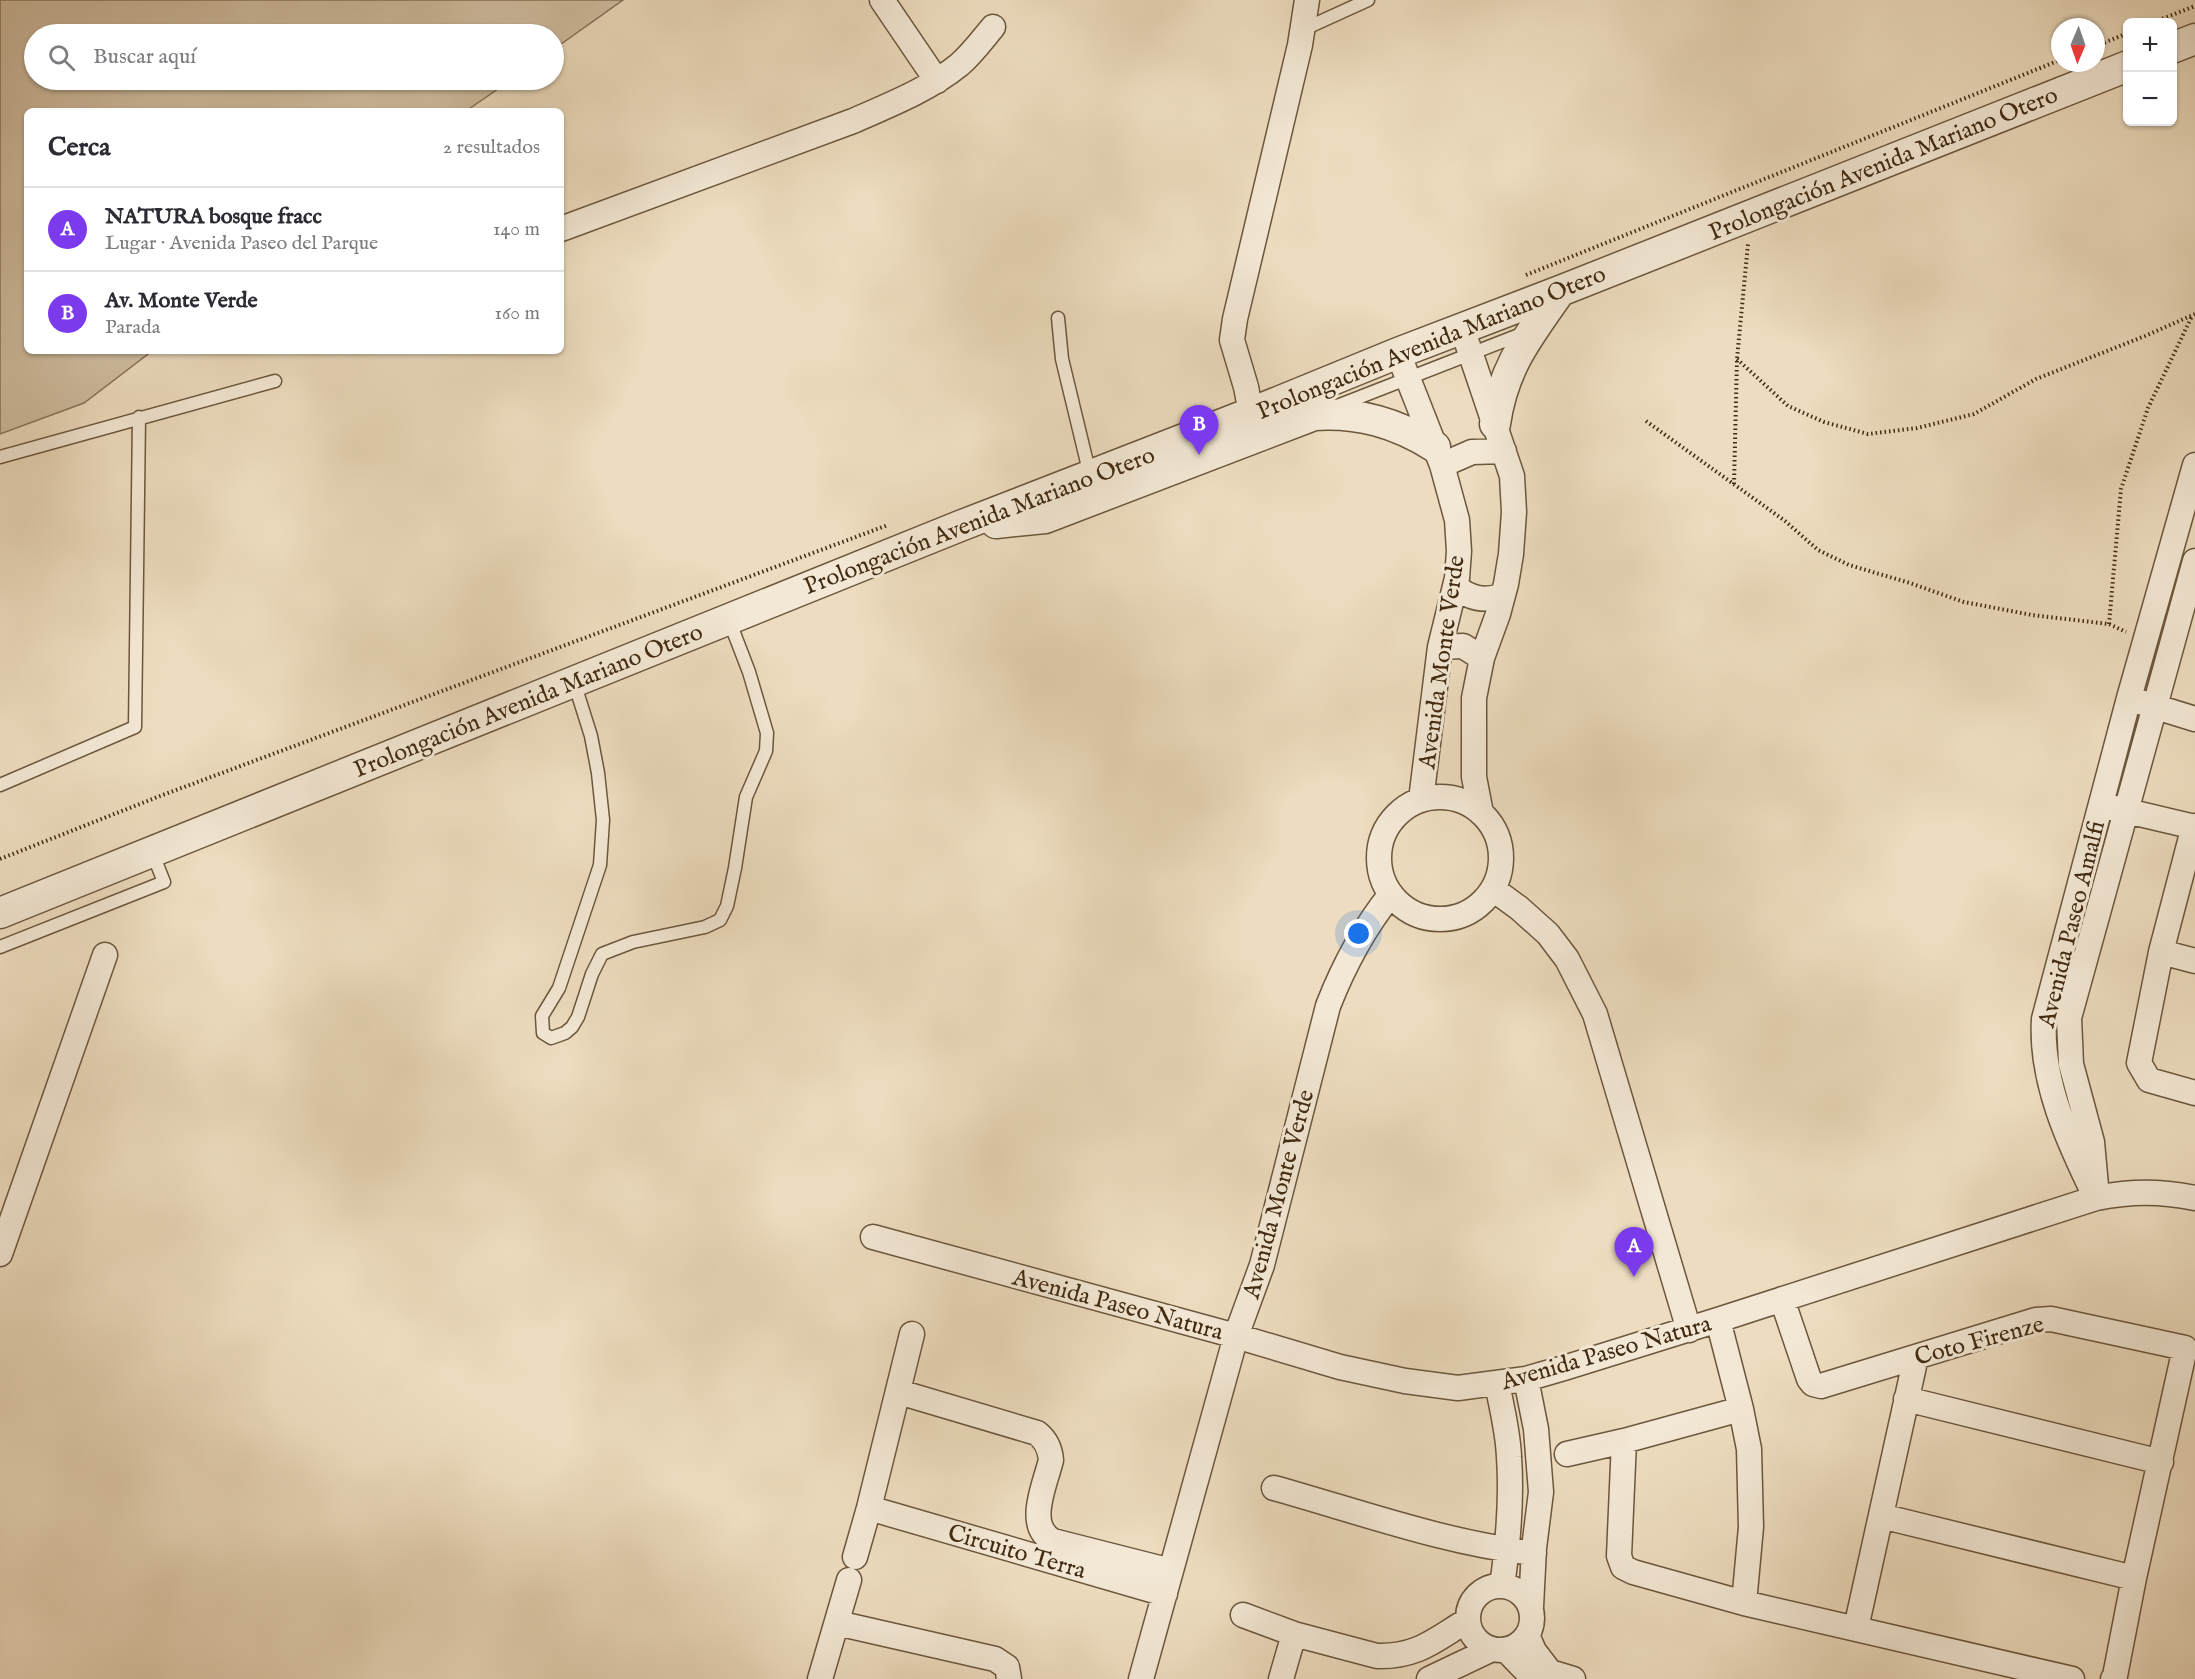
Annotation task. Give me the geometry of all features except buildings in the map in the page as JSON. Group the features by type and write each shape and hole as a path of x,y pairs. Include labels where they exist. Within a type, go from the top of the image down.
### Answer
{"street":[{"path":"1251,413 1232,340 1307,0"},
{"path":"885,2 937,81"},
{"path":"564,228 853,121 937,81 976,49 993,27"},
{"path":"2177,46 2195,39"},
{"name":"Prolongación Avenida Mariano Otero","path":"0,913 960,526 1251,413 1403,366 1466,341 1560,291 2123,68"},
{"path":"960,526 1044,518 1314,415 1339,413 1375,419 1396,426 1439,456 1457,457 1472,452 1499,437 1497,407 1514,358 1560,291"},
{"name":"Avenida Monte Verde","path":"1466,341 1512,476 1514,512 1511,554 1503,595 1482,658 1474,698 1474,777 1481,813"},
{"name":"Avenida Monte Verde","path":"1403,366 1439,456 1457,520 1458,551 1455,586 1440,646 1421,800"},
{"name":"Avenida Paseo Amalfi","path":"2096,1198 2073,1151 2051,1084 2043,1041 2044,1019 2195,465"},
{"name":"Avenida Paseo Amalfi","path":"2096,1198 2092,1142 2071,1064 2069,1018 2195,561"},
{"path":"1455,586 1477,598 1486,599 1503,595"},
{"path":"1440,646 1463,646 1482,658"},
{"path":"2130,698 2195,719"},
{"path":"1442,797 1452,798 1481,813 1496,832 1502,855 1501,867 1493,889 1477,907 1467,913 1443,919 1420,915 1399,903 1391,894 1380,871 1380,846 1390,822 1404,809 1421,800 1442,797"},
{"path":"2101,804 2194,826 2161,952 2139,1063 2149,1080 2195,1093"},
{"path":"1493,889 1548,934 1567,959 1595,1014 1689,1330"},
{"name":"Avenida Monte Verde","path":"1141,1679 1236,1336 1262,1265 1328,1006 1352,951 1372,917 1391,894"},
{"path":"2161,952 2195,961"},
{"path":"0,1254 105,955"},
{"name":"Avenida Paseo Natura","path":"873,1237 1236,1336 1340,1367 1405,1381 1458,1388 1526,1379 1689,1330 2096,1198 2119,1193 2160,1192 2195,1198"},
{"name":"Coto Firenze","path":"1782,1299 1806,1372 1813,1384 1821,1386 2036,1320 2051,1320 2190,1349 2161,1462 2113,1679"},
{"path":"1718,1320 1742,1409 1749,1449 1751,1527 1744,1603"},
{"path":"820,1679 869,1508 912,1334"},
{"path":"1856,1628 1916,1357"},
{"path":"1429,1679 1522,1642 1532,1626 1531,1607 1540,1480 1536,1429 1526,1379"},
{"path":"1497,1384 1509,1457 1507,1550 1502,1586"},
{"path":"899,1392 1037,1433 1043,1438 1051,1460 1037,1514 1038,1527 1047,1538 1168,1582"},
{"path":"1906,1399 2161,1462"},
{"path":"1567,1454 1624,1442 1742,1409"},
{"path":"1624,1442 1619,1556 1623,1567 1633,1572 1744,1603 2072,1679"},
{"path":"1274,1488 1464,1542 1534,1553"},
{"name":"Circuito Terra","path":"869,1508 1168,1582"},
{"path":"1881,1516 2134,1578"},
{"path":"1531,1607 1522,1594 1509,1587 1491,1587 1481,1592 1473,1600 1469,1610 1468,1620 1475,1639 1483,1646 1499,1650 1544,1676 1573,1679"},
{"path":"1242,1615 1294,1634 1377,1656 1398,1656 1415,1652 1468,1620"},
{"path":"837,1623 995,1659 1007,1667 1009,1679"},
{"path":"1281,1679 1294,1634"},
{"path":"1527,1635 1544,1676"}],"lane":[{"path":"1302,30 1368,0"},
{"path":"1058,318 1062,359 1090,476"},
{"path":"1466,341 1534,329"},
{"path":"1314,415 1403,366"},
{"path":"0,457 275,381"},
{"path":"0,785 135,727 139,417"},
{"path":"574,681 591,736 603,820 600,865 590,898 559,988 543,1017 543,1033 551,1038 565,1034 572,1026 602,954 633,942 705,927 720,920 723,913 735,868 746,797 766,751 767,733 749,672 729,619"},
{"path":"0,947 164,882 152,851"}],"path":[{"path":"2164,18 2195,6"},
{"path":"2105,42 2123,35"},
{"path":"1521,277 2051,64"},
{"path":"1734,484 1737,359 1750,216"},
{"path":"1737,359 1788,406 1824,422 1868,434 1917,428 1974,414 2036,379 2194,314"},
{"path":"2109,624 2121,489 2148,408 2194,314"},
{"path":"1646,421 1785,521 1818,550 1848,565 1964,602 2032,615 2109,624 2145,642"},
{"path":"0,859 171,791 895,523"}],"shaded area":[{"path":"0,0 623,0 564,42 564,24 24,24 24,90 496,90 470,108 24,108 24,354 148,354 84,403 0,434"}],"place":[{"name":"Av. Monte Verde","path":"1199,455"},
{"name":"NATURA bosque fracc","path":"1634,1277"}]}
